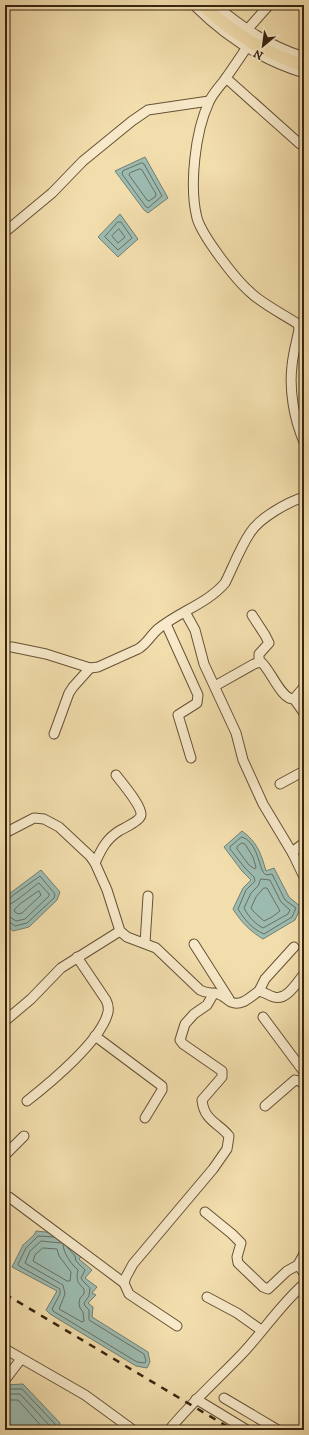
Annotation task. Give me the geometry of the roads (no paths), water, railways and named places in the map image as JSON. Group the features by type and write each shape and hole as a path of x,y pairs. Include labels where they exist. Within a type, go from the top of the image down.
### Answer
{"main road":[{"path":"203,5 234,32 254,44 285,59 304,66"}],"street":[{"path":"194,5 221,29 247,47 277,63 304,73"},
{"path":"215,5 247,30 288,52 304,57"},
{"path":"247,30 269,5"},
{"path":"247,47 209,101 198,133 194,158 194,185 197,219 203,232 242,285 251,293 301,324 292,367 291,383 294,410 304,442"},
{"path":"226,78 300,144"},
{"path":"5,232 52,193 83,161 132,121 148,110 209,101"},
{"path":"5,647 46,654 90,668 98,667 138,649 158,630 210,597 225,583 246,540 255,526 290,502 304,497"},
{"path":"185,612 195,630 201,654 236,733 243,760 260,797 293,854 304,877"},
{"path":"252,614 265,635 268,643 259,654 258,662"},
{"path":"166,624 198,695 197,703 178,715 191,758"},
{"path":"215,686 258,662"},
{"path":"258,662 261,662 266,667 283,692 289,699 294,700 304,713"},
{"path":"54,734 72,687 90,668"},
{"path":"294,700 304,687"},
{"path":"280,784 304,771"},
{"path":"95,863 105,843 111,836 133,823 140,817 141,814 137,804 116,775"},
{"path":"5,833 34,818 44,819 58,827 90,856 95,863 107,890 120,931 127,937 156,948 176,969 200,990 207,994 217,993 231,1002 243,1002 259,991 265,979 294,947"},
{"path":"293,854 296,849 304,843"},
{"path":"145,943 148,896"},
{"path":"5,1020 31,999 61,968 120,931"},
{"path":"194,944 231,1002"},
{"path":"27,1101 44,1088 80,1053 95,1036 105,1021 108,1006 100,989 77,957"},
{"path":"259,991 280,998 289,992 304,974"},
{"path":"124,1283 133,1264 208,1174 227,1148 229,1142 229,1136 206,1114 202,1100 222,1076 222,1071 183,1044 180,1040 185,1024 194,1014 206,1005 214,993"},
{"path":"263,1017 304,1072"},
{"path":"95,1036 162,1086 162,1090 145,1118"},
{"path":"265,1106 295,1080 303,1082"},
{"path":"5,1155 24,1136"},
{"path":"9,1197 124,1283 129,1294 177,1326"},
{"path":"205,1212 238,1240 241,1245 237,1257 238,1263 263,1287 268,1289 287,1271 298,1265 304,1254"},
{"path":"298,1265 304,1273"},
{"path":"169,1430 186,1409 242,1354 261,1330 304,1284"},
{"path":"207,1297 237,1313 261,1330"},
{"path":"5,1349 84,1395 133,1430"},
{"path":"5,1380 21,1359"},
{"path":"224,1398 278,1430"},
{"path":"196,1400 247,1430"}],"water":[{"path":"145,157 168,198 148,213 144,210 115,171"},
{"path":"120,214 138,239 118,257 98,237"},
{"path":"242,831 258,848 266,871 274,868 289,897 301,907 295,920 263,939 246,926 233,909 243,888 251,880 242,871 224,847"},
{"path":"41,870 60,892 57,900 29,927 13,931 5,924 5,900 9,894"},
{"path":"36,1231 65,1234 76,1241 72,1248 82,1256 79,1259 92,1270 85,1278 97,1287 92,1293 96,1295 88,1303 93,1307 92,1317 148,1352 150,1362 147,1368 136,1366 50,1314 46,1310 57,1291 12,1267 23,1245 34,1235"},
{"path":"23,1384 60,1423 58,1430 15,1430 5,1417 5,1385"}],"railway":[{"path":"5,1294 233,1430"}]}
